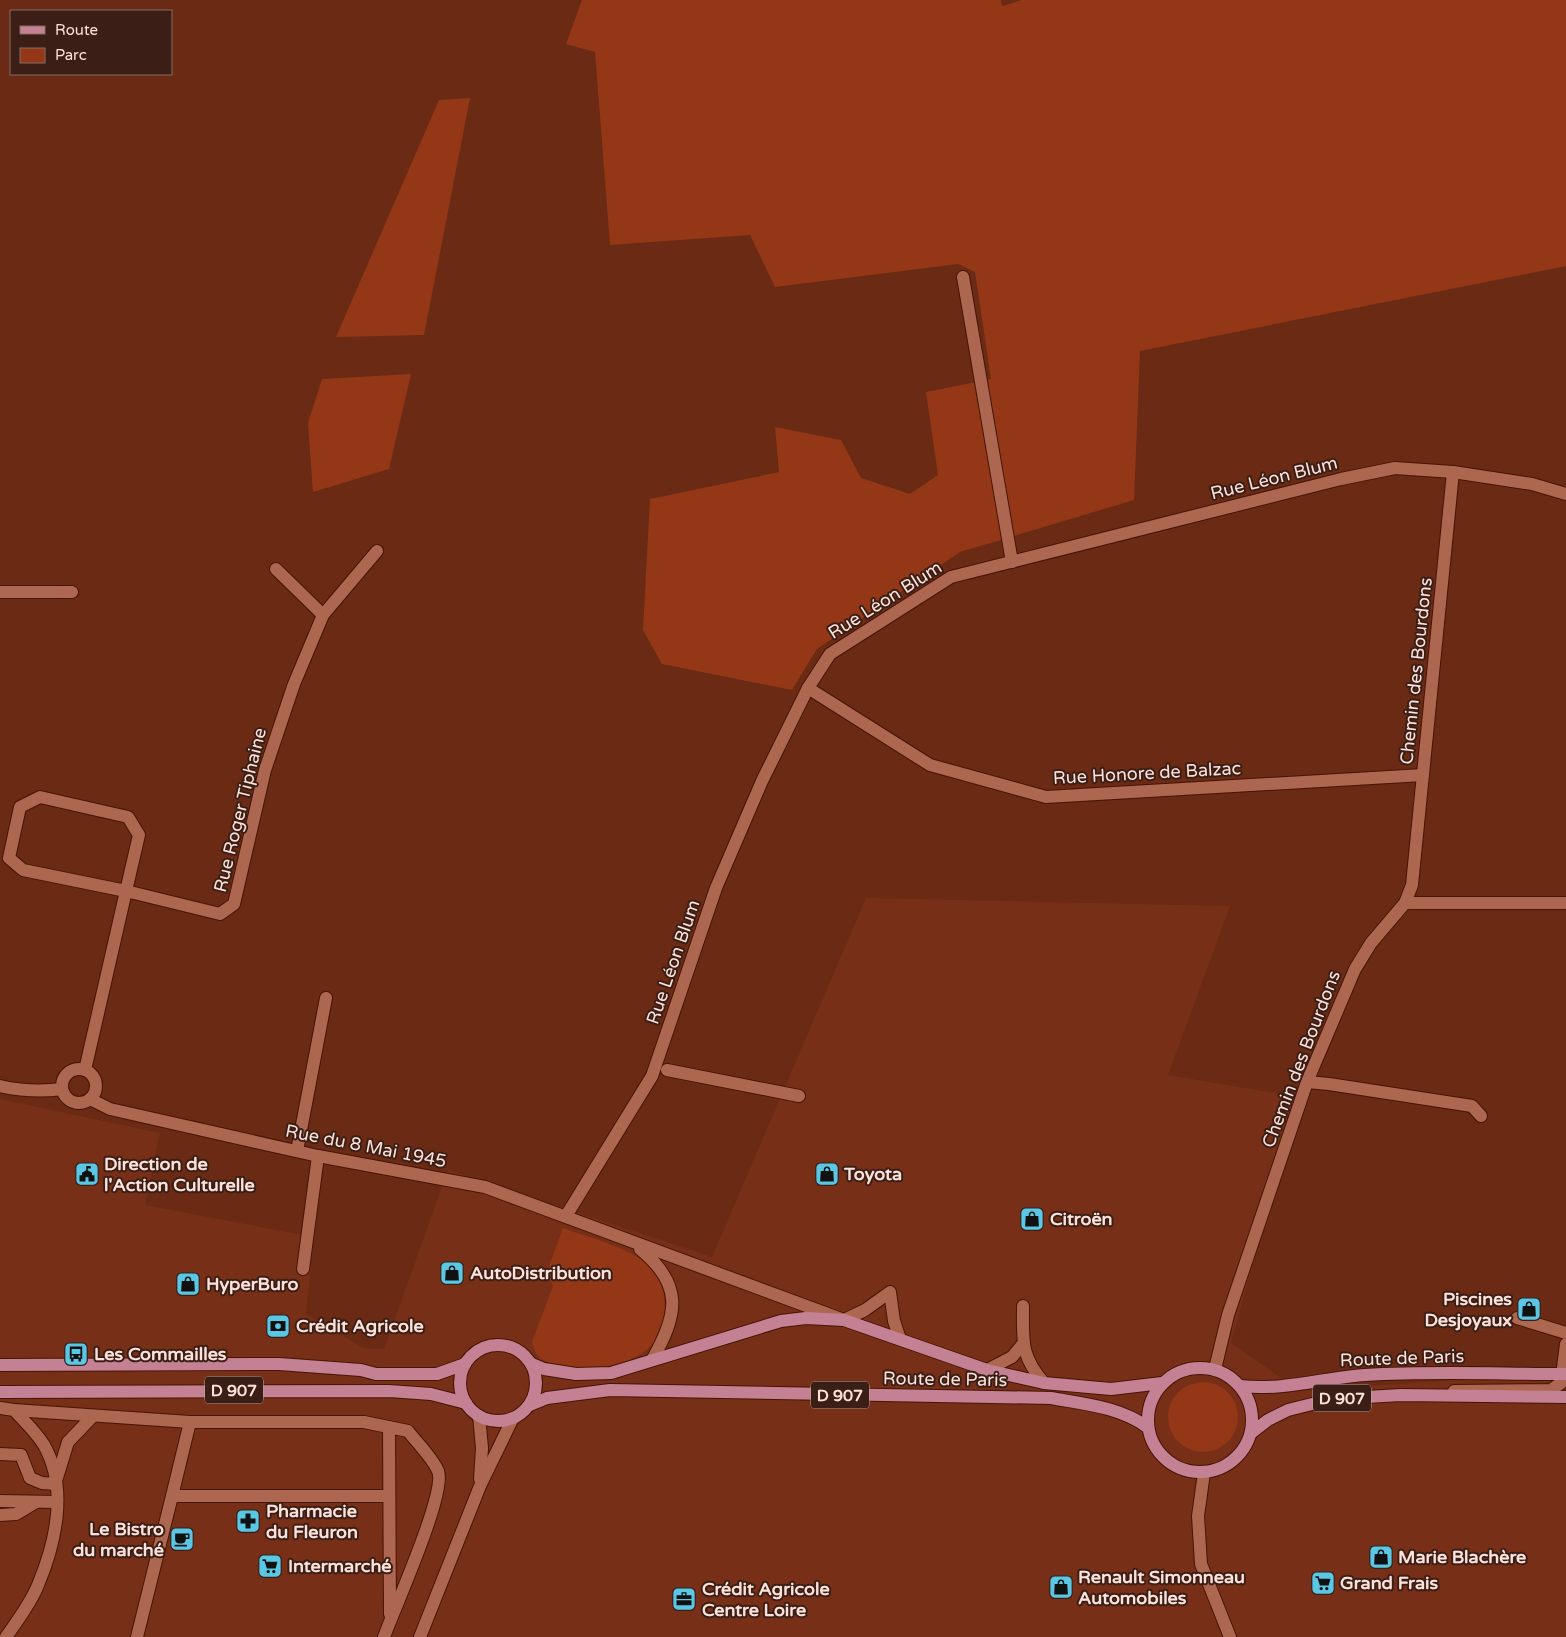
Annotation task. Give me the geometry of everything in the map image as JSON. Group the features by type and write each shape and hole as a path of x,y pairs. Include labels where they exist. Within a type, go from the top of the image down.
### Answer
{"main road":[{"name":"Route de Paris","path":"532,1364 544,1369 576,1374 611,1373 781,1321 806,1318 844,1320 987,1370 1044,1383 1111,1389 1162,1383"},
{"path":"496,1344 509,1346 520,1351 532,1364 537,1385 530,1405 513,1418 490,1420 479,1416 466,1403 460,1384 465,1364 473,1354 484,1347 496,1344"},
{"name":"D 907","path":"0,1365 279,1364 361,1370 376,1374 437,1374 465,1364"},
{"path":"1201,1367 1215,1369 1228,1376 1240,1386 1249,1400 1252,1416 1251,1433 1244,1448 1234,1460 1220,1469 1204,1473 1188,1472 1173,1466 1161,1456 1152,1442 1147,1427 1148,1411 1153,1396 1162,1383 1173,1374 1186,1369 1201,1367"},
{"name":"Route de Paris","path":"1240,1386 1261,1388 1334,1377 1404,1374 1565,1374"},
{"name":"Route de Paris","path":"530,1405 546,1398 610,1390 1051,1398 1133,1416 1147,1427"},
{"name":"D 907","path":"0,1392 389,1391 431,1394 466,1403"},
{"name":"Route de Paris","path":"1251,1433 1268,1420 1308,1403 1359,1396 1566,1397"}],"street":[{"path":"963,277 1012,562"},
{"name":"Rue Léon Blum","path":"566,1216 652,1076 716,888 762,781 808,688 830,654 951,577 1341,478 1395,468 1452,472 1532,484 1566,494"},
{"name":"Chemin des Bourdons","path":"1215,1369 1228,1315 1307,1082 1355,969 1371,943 1404,903 1412,885 1452,472"},
{"name":"Rue Roger Tiphaine","path":"126,890 138,835 128,817 40,797 20,807 8,858 23,870 126,890 220,914 234,904 265,770 294,684 323,615 377,551"},
{"path":"276,569 323,615"},
{"path":"0,592 72,592"},
{"name":"Rue Honore de Balzac","path":"808,688 930,765 1046,797 1423,775"},
{"path":"85,1070 126,890"},
{"path":"1404,903 1566,903"},
{"path":"297,1151 326,998"},
{"path":"85,1070 94,1078 96,1089 90,1099 80,1103 71,1101 62,1089 63,1079 70,1072 85,1070"},
{"path":"667,1070 799,1096"},
{"path":"1307,1082 1472,1106 1481,1116"},
{"path":"0,1086 22,1091 42,1092 62,1089"},
{"name":"Rue du 8 Mai 1945","path":"90,1099 110,1109 318,1156 485,1187 632,1242"},
{"path":"303,1269 318,1156"},
{"path":"632,1242 652,1259 669,1282 673,1308 670,1328 652,1360"},
{"name":"Route de Paris","path":"632,1242 844,1320"},
{"path":"844,1320 865,1310 890,1292 894,1321 900,1339"},
{"path":"1023,1306 1022,1345 1034,1371 1044,1383"},
{"path":"1517,1318 1566,1333"},
{"path":"1401,1395 1477,1389 1551,1390 1561,1383 1565,1374 1566,1344"},
{"path":"987,1370 1012,1357 1022,1345"},
{"path":"0,1408 190,1422 364,1422 408,1431 438,1471 440,1483 434,1507 384,1637"},
{"path":"6,1637 38,1587 56,1528 57,1502 56,1484 44,1445 14,1410"},
{"path":"56,1484 68,1442 93,1416"},
{"path":"479,1416 482,1448 480,1486"},
{"path":"420,1637 480,1486 513,1418"},
{"path":"137,1637 190,1422"},
{"path":"389,1427 390,1621"},
{"path":"0,1454 21,1455 30,1478 42,1483 56,1484"},
{"path":"1204,1473 1198,1516 1201,1564 1230,1637"},
{"path":"172,1496 389,1496"},
{"path":"0,1501 57,1502"},
{"path":"0,1515 16,1514 36,1502"}],"shaded area":[{"path":"866,898 1230,906 1168,1075 1299,1097 1231,1343 1300,1391 1566,1372 1566,1637 0,1637 0,1099 160,1133 145,1205 314,1237 306,1314 363,1348 384,1349 448,1170 712,1257"}],"green space":[{"path":"582,0 1001,0 1002,6 1022,0 1566,0 1566,266 1140,351 1134,500 960,552 817,649 792,690 662,664 643,630 650,499 779,472 775,427 841,440 861,478 910,494 938,475 926,392 991,379 975,272 958,264 775,287 750,235 610,245 595,52 566,44"},
{"path":"470,98 424,335 336,337 439,100"},
{"path":"411,374 389,469 313,492 308,423 322,379"},
{"path":"563,1228 605,1242 635,1255 648,1264 660,1282 664,1297 664,1316 660,1331 653,1343 642,1353 630,1360 599,1367 561,1366 541,1359 535,1351 532,1342 553,1286 547,1272"},
{"path":"1203,1382 1216,1385 1228,1392 1235,1404 1238,1417 1235,1430 1228,1442 1216,1449 1203,1452 1190,1449 1178,1442 1171,1430 1168,1417 1171,1404 1178,1392 1190,1385"}],"place":[{"name":"Direction de l'Action Culturelle","path":"87,1174"},
{"name":"Toyota","path":"827,1174"},
{"name":"Citroën","path":"1032,1219"},
{"name":"AutoDistribution","path":"452,1273"},
{"name":"HyperBuro","path":"188,1284"},
{"name":"Piscines Desjoyaux","path":"1529,1309"},
{"name":"Crédit Agricole","path":"278,1326"},
{"name":"Les Commailles","path":"76,1354"},
{"name":"Pharmacie du Fleuron","path":"248,1521"},
{"name":"Le Bistro du marché","path":"182,1539"},
{"name":"Marie Blachère","path":"1381,1557"},
{"name":"Intermarché","path":"270,1566"},
{"name":"Grand Frais","path":"1323,1583"},
{"name":"Renault Simonneau Automobiles","path":"1061,1587"},
{"name":"Crédit Agricole Centre Loire","path":"684,1599"}]}
